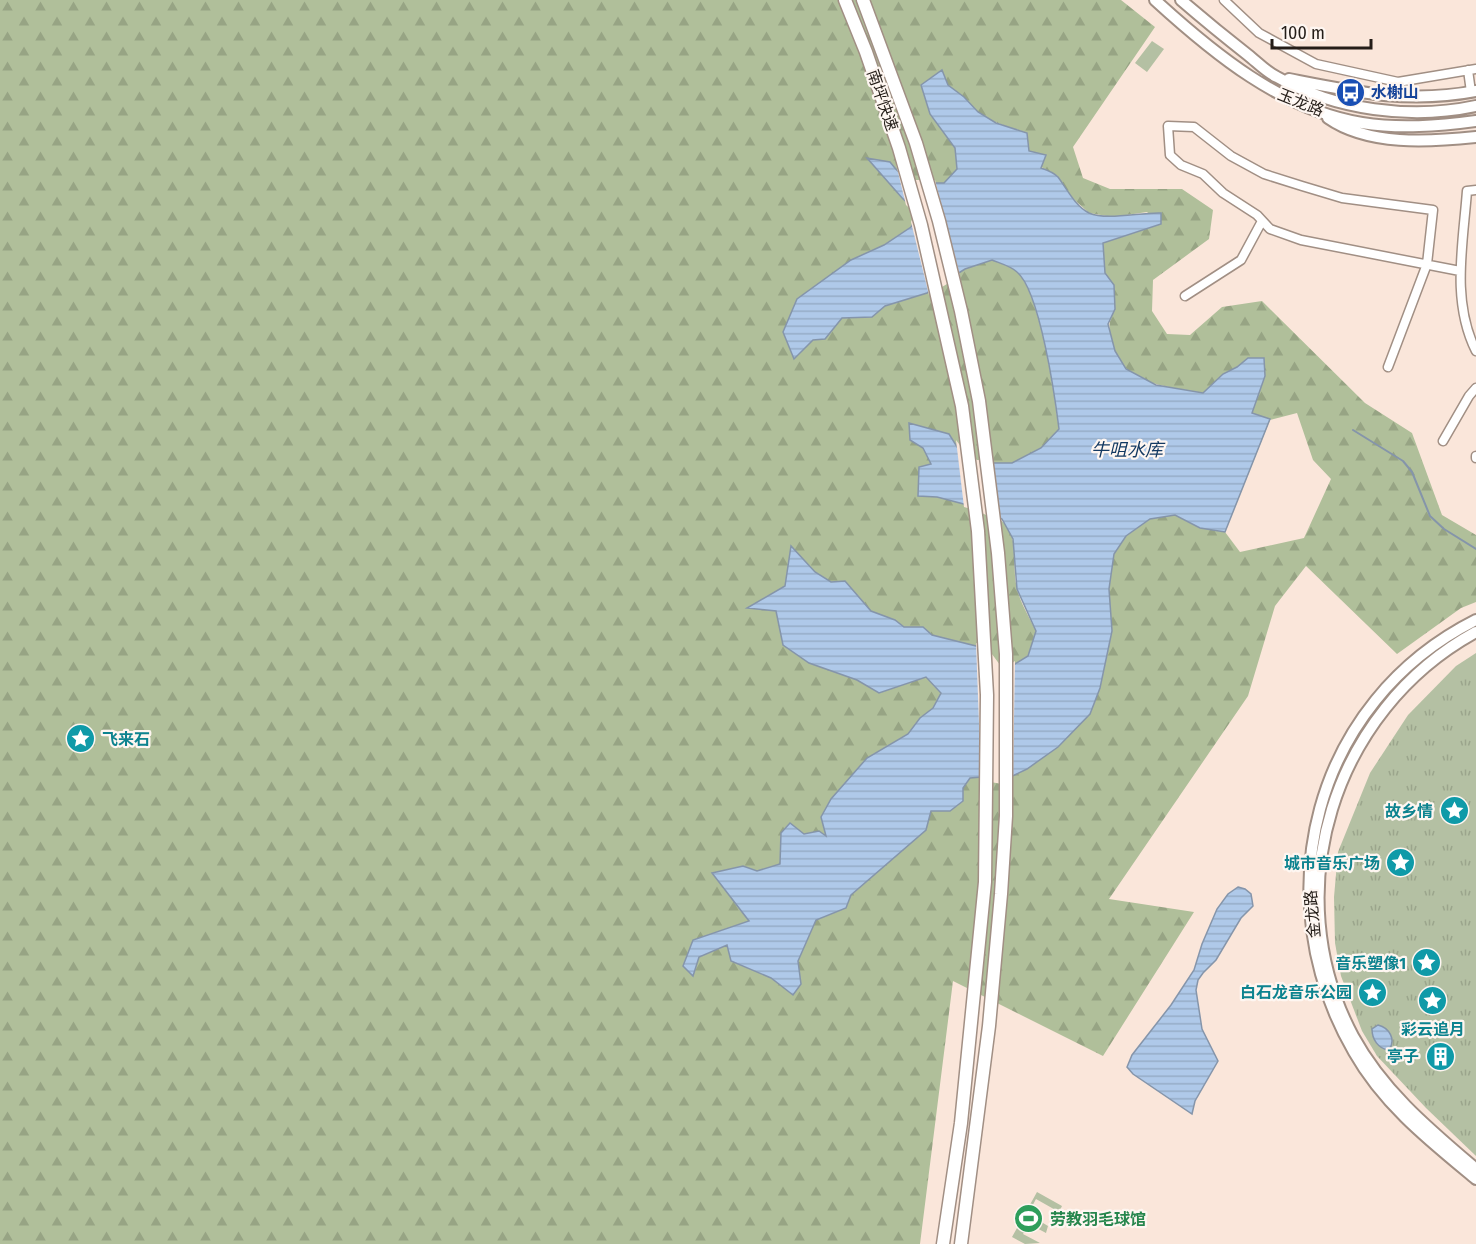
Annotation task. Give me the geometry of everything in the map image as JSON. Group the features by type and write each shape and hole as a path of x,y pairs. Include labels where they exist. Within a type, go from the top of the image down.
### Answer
{"highway":[{"path":"838,0 866,52"},
{"path":"845,0 866,52"},
{"path":"863,0 882,49"},
{"path":"868,0 882,49"},
{"name":"南坪快速","path":"882,49 916,143 939,221 961,311 979,401 998,553 1006,654 1006,816 1001,894 988,1026 961,1244"},
{"name":"南坪快速","path":"866,52 899,148 921,225 962,406 978,531 987,695 985,882 961,1123 943,1244"}],"main road":[{"name":"玉龙路","path":"1155,0 1219,54 1270,90 1318,110 1360,123 1407,127 1476,121"},
{"name":"玉龙路","path":"1181,0 1274,76 1298,88 1385,111 1435,111 1474,97"},
{"path":"1274,76 1365,94 1399,98 1474,97"},
{"path":"1318,110 1344,127 1366,134 1419,140 1476,135"},
{"name":"金龙路","path":"1476,620 1442,640 1403,672 1374,703 1351,734 1333,770 1318,811 1309,874 1312,933 1320,973 1334,1012 1354,1053 1395,1108 1476,1179"},
{"name":"金龙路","path":"1476,632 1440,655 1409,681 1385,708 1349,764 1330,813 1321,856 1318,900 1326,963 1337,1000 1353,1036 1373,1068 1398,1099 1421,1122 1476,1168"}],"street":[{"path":"1224,0 1259,33 1316,64 1398,82 1472,70 1474,97"},
{"path":"1388,367 1427,264 1433,210 1342,198 1264,174 1231,156 1194,127 1168,126 1170,155 1181,165 1203,174 1223,193 1262,220 1270,229 1301,240 1427,264 1460,271"},
{"path":"1476,190 1467,191 1460,271 1461,307 1465,325 1476,351"},
{"path":"1185,296 1241,260 1262,220"},
{"path":"1443,441 1476,388"}],"green space":[{"path":"0,0 1121,0 1155,27 1073,147 1083,178 1110,189 1182,189 1213,210 1209,239 1153,280 1152,311 1167,334 1190,335 1222,307 1262,301 1365,403 1412,433 1442,515 1476,535 1476,602 1461,608 1397,654 1306,566 1275,606 1248,696 1109,899 1194,912 1103,1056 953,981 920,1244 0,1244","holes":["948,85 988,119 1027,133 1029,151 1041,167 1056,175 1068,194 1089,213 1113,217 1147,212 1161,224 1103,243 1105,273 1115,309 1110,323 1110,334 1118,359 1126,369 1149,382 1203,393 1223,374 1248,358 1252,413 1269,419 1200,528 1175,515 1150,519 1126,536 1114,554 1109,589 1112,631 1100,688 1090,714 982,777 970,778 963,788 963,801 950,811 931,810 897,855 851,895 846,908 816,920 798,961 801,984 793,994 771,978 732,961 727,945 699,957 693,976 693,940 749,921 712,873 743,866 757,871 780,864 781,833 804,834 819,831 826,837 867,758 908,734 920,718 933,708 941,693 926,677 879,693 857,680 809,663 776,611 748,608 785,586 791,547 815,572 831,582 845,581 871,611 895,620 904,627 923,627 932,635 984,648 1002,673 1028,656 1036,631 1018,594 1013,541 1008,529 1000,519 975,506 945,498 918,495 932,464 923,448 910,440 909,424 949,434 959,450 976,463 1012,463 1041,448 1059,429 1050,371 1039,322 1033,300 1017,272 992,260 965,269 927,293 885,306 872,317 842,318 825,338 813,340 794,358 783,332 884,245 911,227 919,212 868,158 914,183 944,183 958,169 955,148 930,114","1297,413 1313,460 1331,479 1304,538 1240,552 1225,532 1270,420"]},
{"path":"1152,41 1164,49 1147,72 1135,63"},
{"path":"1476,653 1476,1156 1377,1056 1362,1031 1341,976 1335,943 1334,897 1338,852 1370,773 1408,715 1456,666"},
{"name":"劳教羽毛球馆","path":"1037,1192 1062,1206 1059,1212 1036,1199 1028,1214 1048,1226 1046,1233 1029,1224 1023,1234 1040,1243 1025,1244 1012,1237"}],"water":[{"name":"牛咀水库","path":"942,70 948,85 978,112 996,123 1027,133 1029,151 1046,155 1041,168 1058,177 1075,202 1084,210 1105,216 1161,213 1161,224 1103,243 1105,273 1114,285 1115,309 1108,324 1115,351 1126,369 1156,385 1203,393 1223,374 1248,358 1264,358 1265,376 1252,413 1270,419 1225,532 1200,528 1175,515 1150,519 1126,536 1114,554 1109,589 1112,631 1100,688 1090,714 1058,747 1027,769 1002,781 982,777 970,778 963,788 963,801 950,811 931,811 926,830 851,895 846,908 816,920 798,961 801,984 793,995 771,978 731,961 727,945 699,957 693,976 683,966 693,940 749,921 712,873 743,866 757,871 780,864 781,833 790,823 804,834 819,831 826,836 821,817 831,799 867,758 908,734 920,718 933,708 941,693 926,677 879,693 857,680 809,663 783,645 776,611 747,608 785,586 791,546 815,572 831,582 845,581 871,611 895,620 904,627 923,627 932,635 984,648 1002,672 1028,656 1036,631 1017,589 1013,539 1002,519 979,508 937,497 918,496 919,467 931,464 923,448 910,440 909,423 949,434 959,450 976,463 1012,463 1041,448 1059,429 1050,370 1039,322 1033,300 1017,272 992,260 965,269 927,293 885,306 872,317 842,318 825,339 813,340 794,359 783,332 797,299 851,260 884,245 911,227 919,212 903,199 867,158 890,162 902,175 920,183 944,183 957,169 955,148 930,114 921,85"},
{"path":"1238,887 1251,894 1253,906 1241,918 1216,960 1198,980 1196,990 1202,1029 1218,1061 1195,1101 1192,1114 1133,1074 1127,1067 1132,1055 1171,1005 1194,970 1217,909 1228,894"},
{"path":"1378,1025 1391,1035 1392,1042 1389,1050 1379,1046 1374,1040 1372,1029"}],"pier":[{"path":"896,164 900,171 914,180 935,180 960,276 929,295 911,222 915,213 906,205"},
{"path":"956,440 977,460 993,460 1000,522 964,507"},
{"path":"976,643 986,646 1003,669 1015,661 1013,779 1002,784 979,780"}],"waterway":[{"path":"1353,430 1403,461 1412,472 1430,516 1444,529 1476,549"}],"tunnel":[{"path":"1472,101 1476,133"}],"place":[{"name":"水榭山","path":"1350,92"},
{"name":"飞来石","path":"81,739"},
{"name":"故乡情","path":"1454,811"},
{"name":"城市音乐广场","path":"1401,863"},
{"name":"音乐塑像1","path":"1427,963"},
{"name":"白石龙音乐公园","path":"1373,992"},
{"name":"彩云追月","path":"1433,1001"},
{"name":"亭子","path":"1440,1056"},
{"name":"劳教羽毛球馆","path":"1029,1219"}]}
